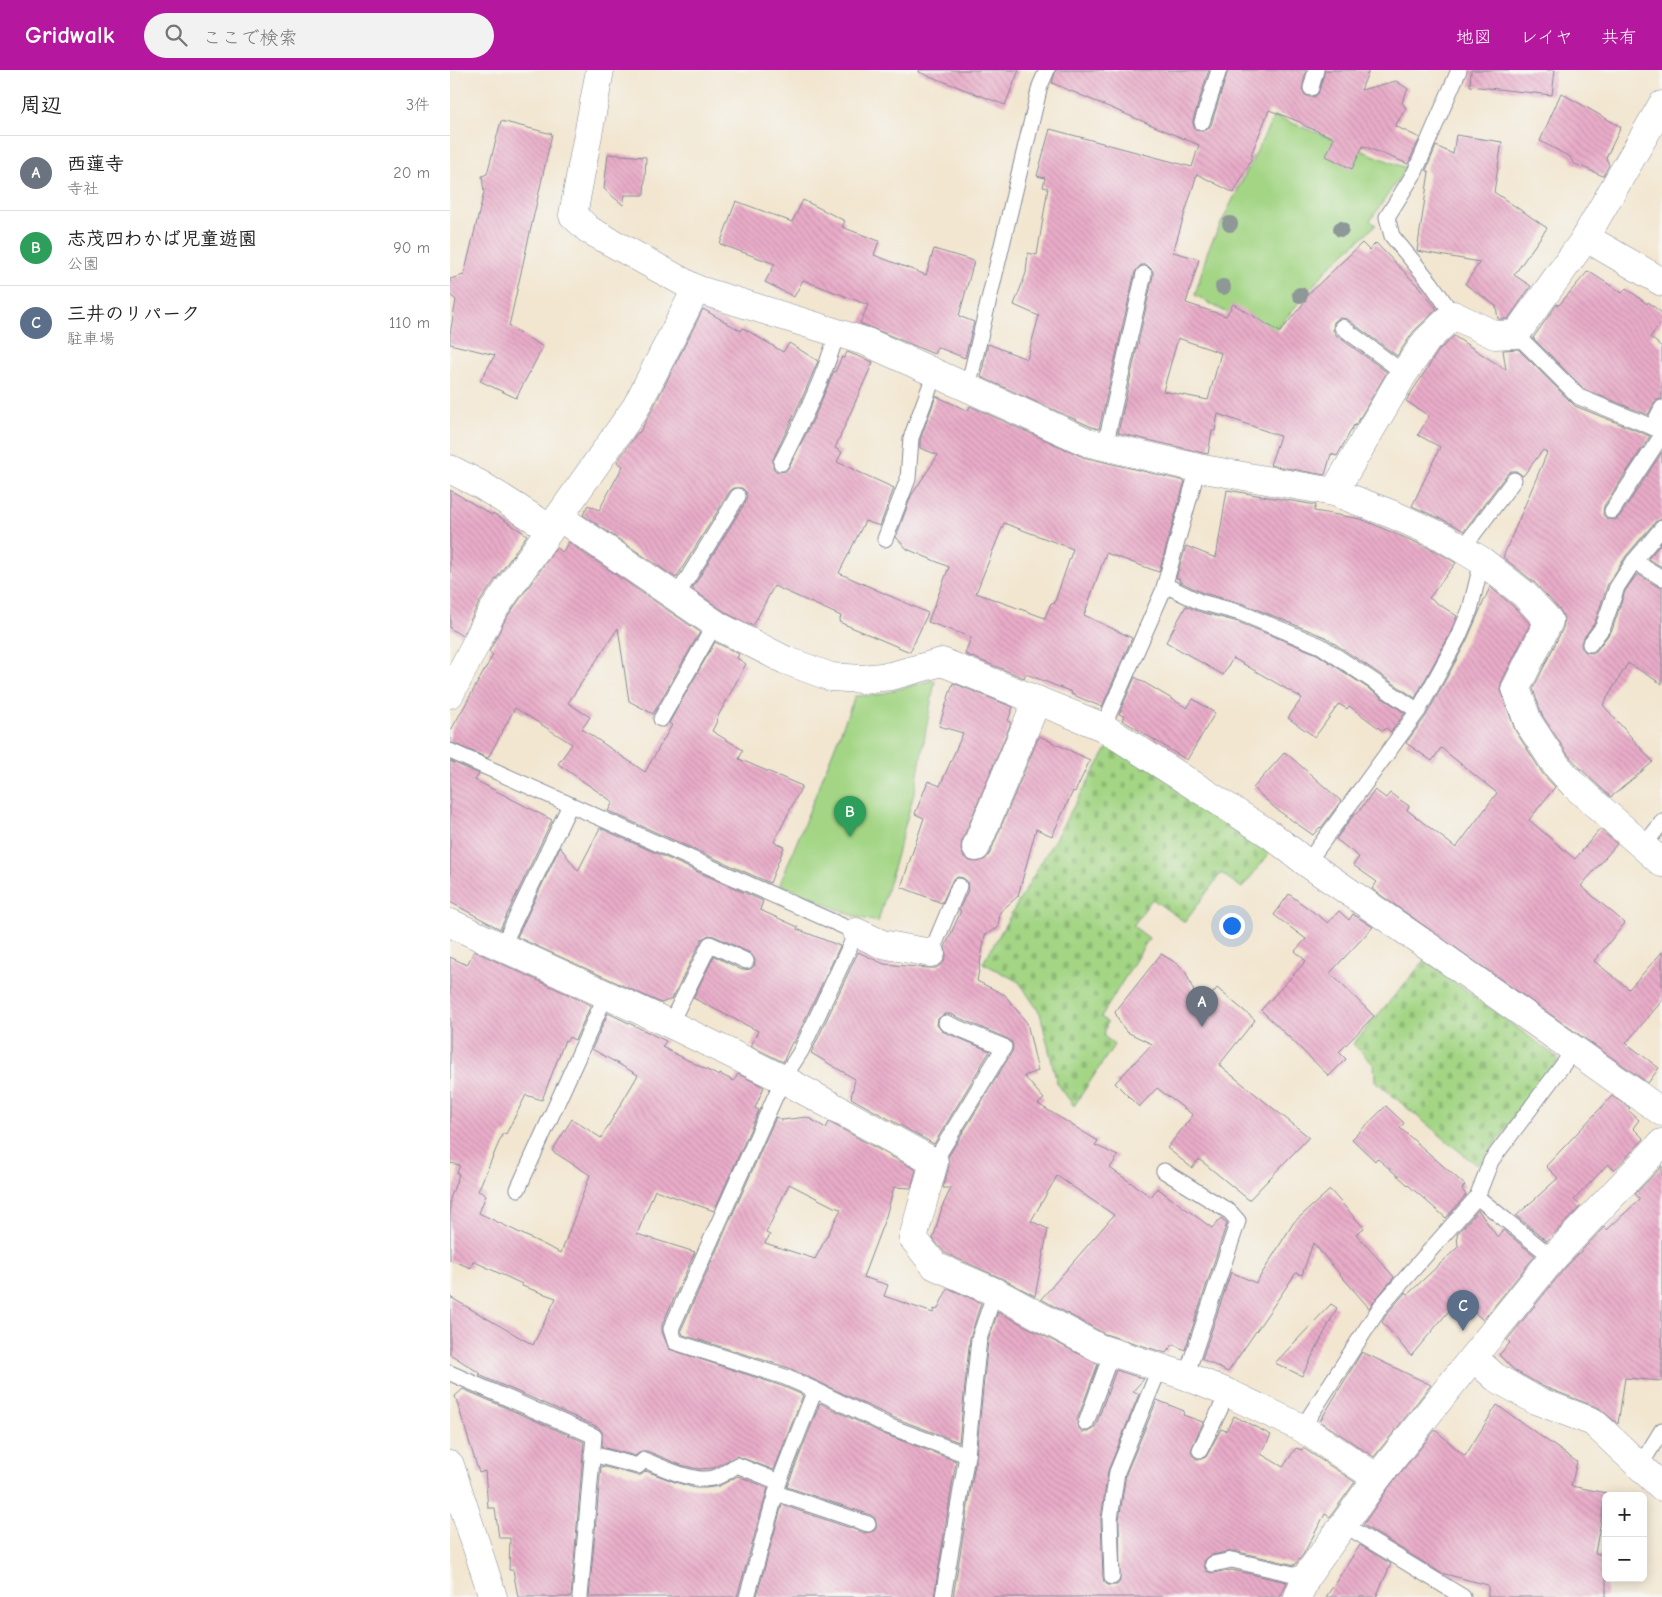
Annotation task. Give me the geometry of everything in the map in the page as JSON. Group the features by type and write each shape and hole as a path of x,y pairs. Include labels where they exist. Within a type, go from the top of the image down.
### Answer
{"street":[{"path":"600,70 573,215 589,230 696,289 867,342 1087,442 1198,468 1334,492 1394,515 1442,537 1472,555 1524,594 1548,621 1516,688 1528,722 1556,765 1574,785 1653,855"},
{"path":"1334,492 1404,373 1427,340 1452,315 1494,335 1516,334 1585,237 1662,105"},
{"path":"1585,237 1662,282"},
{"path":"450,694 492,612 636,407 696,289"},
{"path":"450,469 554,523 676,597 715,624 785,660 831,677 862,679 891,676 942,662 1103,727 1271,835 1307,863 1662,1112"},
{"path":"976,847 1037,700"},
{"path":"450,923 606,994 783,1079 934,1162 913,1238 935,1266 995,1292 1099,1348 1160,1367 1228,1392 1302,1428 1377,1478"},
{"path":"854,938 932,953"},
{"path":"1302,1587 1343,1524 1377,1478 1553,1258 1662,1143"},
{"path":"1473,1357 1495,1377 1535,1400 1593,1422 1662,1487"},
{"path":"450,1465 492,1597"}],"lane":[{"path":"968,387 1040,86 1047,70"},
{"path":"1202,122 1219,70"},
{"path":"1311,88 1316,70"},
{"path":"1452,315 1431,283 1392,236 1387,217 1415,172 1459,70"},
{"path":"1105,446 1144,274"},
{"path":"1342,327 1404,373"},
{"path":"781,463 801,423 833,349 837,333"},
{"path":"1516,334 1579,397 1659,431"},
{"path":"885,539 908,479 911,438 936,373"},
{"path":"1612,511 1659,431 1662,408"},
{"path":"1103,727 1165,585 1198,468"},
{"path":"1307,863 1418,711 1458,638 1470,610 1472,555 1514,480"},
{"path":"676,597 738,496"},
{"path":"1590,644 1603,627 1618,587 1634,561 1662,528"},
{"path":"1634,561 1662,578"},
{"path":"1165,585 1200,602 1241,613 1321,646 1418,711"},
{"path":"661,719 715,624"},
{"path":"450,751 854,938 801,1051 783,1079 671,1329 675,1342 785,1377 888,1426 967,1455"},
{"path":"502,946 570,805"},
{"path":"1653,855 1662,822"},
{"path":"932,953 959,886"},
{"path":"670,1024 710,944 746,960"},
{"path":"518,1190 606,994"},
{"path":"934,1162 1004,1048 946,1023"},
{"path":"1302,1428 1381,1306 1478,1196 1490,1161 1574,1050"},
{"path":"1164,1171 1230,1212 1238,1221 1186,1376"},
{"path":"1478,1196 1553,1258"},
{"path":"943,1597 967,1455 979,1339 995,1292"},
{"path":"1086,1423 1112,1352"},
{"path":"1112,1577 1110,1520 1117,1472 1160,1367"},
{"path":"450,1373 594,1436 580,1597"},
{"path":"747,1597 777,1487 815,1390"},
{"path":"1200,1450 1228,1392"},
{"path":"1640,1466 1662,1430"},
{"path":"592,1454 638,1466 644,1460 691,1478 711,1479 725,1474 737,1465 777,1487 868,1524"},
{"path":"1343,1524 1463,1597"},
{"path":"1213,1564 1232,1560 1302,1587"}],"green space":[{"path":"1274,116 1406,168 1370,221 1376,225 1329,267 1270,337 1195,295 1208,250"},
{"path":"932,680 935,681 915,790 878,922 856,917 780,884 855,696 877,695"},
{"path":"1111,742 1273,849 1242,888 1221,873 1185,922 1152,899 1133,926 1149,938 1101,1017 1107,1022 1104,1036 1114,1045 1074,1106 1057,1083 1040,1013 1019,982 983,963"},
{"path":"1425,960 1558,1058 1556,1064 1482,1161 1476,1165 1375,1081 1374,1065 1353,1044"}],"building":[{"path":"919,70 1019,70 1005,105 919,72"},
{"path":"1056,70 1209,70 1193,120 1195,129 1203,131 1211,125 1228,70 1306,70 1302,90 1309,97 1314,97 1318,94 1325,70 1369,70 1361,90 1396,81 1408,89 1402,102 1406,108 1395,126 1420,138 1408,164 1363,146 1352,169 1326,156 1334,138 1269,110 1251,155 1253,156 1234,193 1197,174 1173,252 1199,259 1186,303 1226,316 1233,304 1280,332 1306,300 1304,298 1362,243 1369,250 1376,243 1418,286 1437,309 1414,331 1397,356 1347,319 1339,318 1334,322 1333,330 1336,335 1387,372 1337,456 1331,454 1325,475 1270,465 1280,436 1218,414 1215,431 1212,431 1208,454 1118,433 1153,276 1153,271 1147,265 1141,265 1135,272 1099,429 981,377 988,344 1027,359 1039,316 1014,305 1026,273 1028,253 1037,255 1048,188 1043,187 1045,178 1037,176 1050,129 1192,167 1199,145 1052,83","holes":["1178,338 1221,353 1208,400 1163,391"]},
{"path":"1471,70 1555,70 1552,95 1470,86"},
{"path":"1561,93 1621,127 1606,158 1609,165 1603,176 1573,163 1570,157 1540,141"},
{"path":"501,121 552,134 509,326 543,347 516,398 480,381 495,355 450,344 456,300 450,295 450,279 464,275 484,192 482,176 487,174"},
{"path":"1456,135 1502,142 1494,192 1547,228 1514,275 1531,286 1508,319 1498,319 1496,306 1465,284 1480,262 1417,251 1429,172 1426,170 1436,146 1453,154"},
{"path":"608,154 646,157 644,195 625,195 623,205 604,189"},
{"path":"803,200 845,221 842,227 879,241 874,255 926,275 934,249 974,261 959,316 974,322 965,358 937,347 934,354 860,323 868,305 803,280 794,297 765,282 775,264 720,244 736,201 792,222"},
{"path":"1588,271 1622,293 1626,288 1662,313 1662,322 1650,337 1662,347 1662,399 1654,403 1648,415 1584,389 1533,338 1557,304 1559,305"},
{"path":"703,309 741,331 743,328 783,352 789,343 818,361 773,459 773,468 777,472 786,471 789,467 842,357 844,358 847,352 873,362 835,448 842,452 837,462 894,488 880,526 865,521 839,573 928,613 910,652 839,622 841,616 774,586 753,626 728,614 692,589 746,501 746,492 742,488 734,488 730,491 676,578 583,515 588,505 599,510 623,466 617,462 639,433 650,414"},
{"path":"1454,336 1506,370 1503,350 1518,349 1575,406 1650,436 1604,506 1603,515 1607,519 1616,520 1620,516 1662,452 1662,519 1655,522 1626,556 1608,584 1595,622 1581,642 1581,647 1585,652 1593,653 1597,650 1612,630 1625,591 1637,574 1662,587 1662,684 1628,663 1603,705 1653,762 1611,797 1568,755 1542,715 1533,689 1563,628 1564,618 1560,610 1535,583 1503,557 1547,453 1543,450 1523,476 1516,471 1511,471 1507,474 1464,531 1412,506 1440,447 1418,435 1429,416 1406,401 1439,350"},
{"path":"936,396 968,411 970,406 1083,457 1185,481 1159,572 1106,553 1084,615 1132,638 1102,707 1071,694 1072,692 1026,674 1024,678 965,654 971,637 928,622 949,567 907,549 896,537 911,496 938,455 920,448 920,440","holes":["1004,523 1073,549 1054,604 1051,603 1045,618 976,593"]},
{"path":"450,490 492,515 493,513 527,535 479,603 462,636 450,628"},
{"path":"1227,490 1316,505 1314,511 1361,519 1436,551 1456,563 1429,598 1457,616 1450,634 1415,698 1325,637 1244,604 1203,593 1176,578 1186,546 1216,558"},
{"path":"568,542 700,632 653,714 629,701 618,628 568,703 590,717 582,729 645,772 672,725 669,723 715,642 739,654 737,658 746,664 712,731 743,750 739,759 802,786 774,842 784,847 770,883 608,811 613,802 558,764 572,744 515,708 488,758 450,742 450,732 493,655 489,652 505,620 556,548 563,552"},
{"path":"1662,542 1662,567 1648,559"},
{"path":"1490,587 1513,606 1530,624 1500,687 1515,730 1543,774 1555,787 1529,820 1575,859 1600,829 1617,844 1581,886 1625,923 1594,961 1629,989 1662,952 1662,1001 1626,1043 1659,1068 1648,1083 1372,889 1377,882 1353,865 1359,857 1336,839 1375,790 1386,798 1390,793 1409,806 1407,810 1456,848 1497,793 1441,748 1432,761 1406,743 1426,716 1466,642"},
{"path":"1186,606 1197,611 1238,622 1317,654 1405,713 1391,732 1386,728 1383,731 1349,706 1347,709 1339,704 1315,737 1288,718 1302,698 1233,658 1223,675 1166,642"},
{"path":"1135,677 1187,708 1193,699 1215,713 1187,760 1122,720 1124,716 1119,714"},
{"path":"953,683 1013,707 1008,721 1011,723 962,841 961,850 964,857 970,861 978,862 986,859 990,853 1039,736 1090,760 1052,836 1036,829 1018,896 1000,912 998,928 985,935 977,981 1005,995 1027,1023 1038,1071 1024,1076 1044,1099 1038,1104 1098,1141 1095,1145 1118,1156 1110,1168 1151,1197 1157,1188 1212,1228 1221,1218 1227,1223 1185,1350 1173,1344 1166,1353 1105,1334 1041,1299 1114,1215 1057,1176 1031,1221 1048,1229 1035,1296 1001,1278 945,1253 933,1239 942,1207 951,1188 943,1188 949,1166 948,1157 1012,1052 1012,1042 950,1014 944,1014 938,1019 937,1025 942,1031 990,1051 934,1144 851,1098 855,1079 811,1053 858,952 884,964 928,968 936,968 943,963 946,956 945,947 968,890 967,881 958,877 953,879 942,903 901,887 924,818 915,814 928,781 940,786 963,733 939,726"},
{"path":"1285,752 1341,801 1321,828 1313,835 1276,809 1253,788"},
{"path":"450,761 479,774 475,780 552,820 500,929 450,902"},
{"path":"600,828 763,901 760,910 798,927 797,929 840,946 783,1062 751,1046 758,1031 693,998 714,956 742,970 751,969 755,965 755,960 750,953 714,936 709,935 702,939 672,999 661,1003 517,937 560,847 578,871"},
{"path":"1289,894 1328,923 1339,911 1349,920 1353,914 1373,927 1330,973 1374,1016 1339,1052 1346,1059 1329,1076 1261,1010 1306,961 1295,951 1306,939 1274,915"},
{"path":"474,951 591,1005 575,1040 569,1037 567,1041 565,1040 542,1100 526,1095 506,1134 503,1133 478,1191 486,1195 479,1213 561,1253 590,1175 552,1151 572,1119 601,1138 638,1075 592,1049 608,1013 666,1041 662,1047 719,1076 720,1074 734,1081 738,1074 764,1087 755,1108 759,1110 714,1211 655,1190 637,1234 695,1252 662,1325 662,1332 669,1349 782,1386 803,1395 774,1470 737,1456 713,1468 698,1469 681,1465 647,1451 642,1451 635,1456 602,1447 602,1432 598,1427 479,1375 481,1374 450,1354 450,1297 533,1345 556,1298 522,1286 522,1284 473,1261 471,1268 450,1260 450,1199 459,1174 457,1173 460,1165 450,1163 450,957 467,965"},
{"path":"1161,954 1178,964 1186,973 1201,1008 1217,988 1255,1020 1219,1065 1309,1137 1249,1200 1199,1159 1192,1168 1167,1148 1193,1115 1157,1088 1139,1107 1115,1083 1152,1044 1127,1032 1115,1012"},
{"path":"1612,1096 1630,1108 1628,1110 1639,1120 1633,1128 1644,1139 1614,1170 1608,1164 1574,1200 1581,1206 1547,1241 1516,1216 1558,1178 1546,1166"},
{"path":"1386,1106 1404,1123 1400,1128 1465,1185 1462,1189 1466,1195 1446,1218 1377,1158 1375,1161 1352,1139"},
{"path":"776,1117 782,1120 807,1117 826,1128 829,1122 916,1170 911,1188 894,1187 886,1216 863,1277 888,1285 884,1296 933,1313 934,1309 937,1310 948,1288 981,1303 970,1338 959,1442 892,1417 789,1368 683,1335 681,1330","holes":["789,1184 841,1209 815,1259 765,1243 770,1235 766,1233"]},
{"path":"1662,1166 1662,1381 1625,1378 1618,1424 1599,1408 1542,1386 1514,1370 1499,1355 1510,1343 1507,1340 1565,1268 1604,1227 1607,1230 1640,1199 1635,1194"},
{"path":"1330,1190 1364,1228 1356,1234 1394,1277 1369,1308 1313,1243 1302,1275 1296,1273 1228,1372 1202,1359 1231,1272 1256,1283 1294,1222"},
{"path":"1478,1210 1498,1238 1503,1230 1535,1256 1483,1320 1459,1299 1411,1356 1382,1322 1388,1312 1406,1292 1408,1294 1458,1247 1457,1234"},
{"path":"1331,1304 1337,1308 1302,1376 1275,1363"},
{"path":"998,1312 1098,1364 1077,1420 1077,1425 1082,1432 1088,1432 1095,1427 1116,1370 1144,1379 1133,1391 1139,1394 1108,1471 1101,1519 1103,1577 1104,1582 1108,1585 1117,1585 1120,1581 1119,1520 1126,1474 1157,1400 1184,1411 1183,1415 1203,1422 1191,1450 1192,1455 1196,1459 1206,1457 1221,1429 1226,1431 1234,1416 1271,1435 1261,1454 1283,1467 1296,1448 1302,1450 1303,1448 1355,1482 1330,1517 1325,1514 1303,1555 1295,1565 1234,1551 1211,1555 1204,1561 1206,1571 1211,1573 1232,1570 1287,1582 1280,1597 953,1597 976,1457 988,1341"},
{"path":"1362,1352 1431,1385 1374,1457 1320,1421"},
{"path":"463,1389 584,1442 571,1597 518,1597 513,1570 509,1570 510,1538 499,1538 495,1508 488,1508 485,1471 479,1473 455,1396"},
{"path":"820,1403 884,1434 956,1461 934,1597 760,1597 757,1595 782,1505 865,1533 874,1531 877,1527 875,1518 871,1515 787,1487"},
{"path":"1497,1405 1577,1462 1571,1486 1602,1492 1602,1515 1595,1553 1602,1555 1602,1582 1606,1582 1606,1597 1488,1597 1488,1585 1441,1573 1363,1525 1389,1487 1435,1430 1465,1456"},
{"path":"601,1466 636,1475 641,1475 646,1471 695,1488 719,1486 738,1476 768,1488 737,1597 589,1597"},
{"path":"1360,1545 1391,1564 1376,1597 1326,1597"}],"place":[{"name":"志茂四わかば児童遊園","path":"850,837"},
{"name":"西蓮寺","path":"1202,1027"},
{"name":"三井のリパーク","path":"1463,1331"}]}
